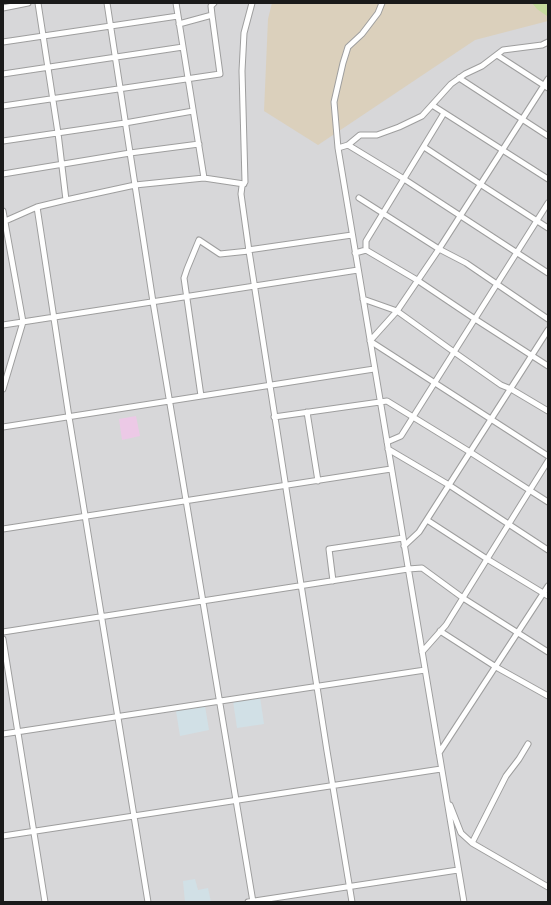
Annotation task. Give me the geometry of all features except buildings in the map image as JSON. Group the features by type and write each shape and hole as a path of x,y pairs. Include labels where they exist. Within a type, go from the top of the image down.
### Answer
{"street":[{"path":"3,8 28,3"},
{"path":"38,3 58,133 66,200"},
{"path":"107,3 153,302 236,801 251,902 458,870"},
{"path":"176,3 204,178"},
{"path":"3,106 220,74 212,15 212,6 214,3"},
{"path":"252,3 244,33 242,71 245,182 242,186 241,194 248,251 274,417 352,902"},
{"path":"382,3 378,13 362,34 348,46 334,102 338,148 464,902"},
{"path":"179,24 212,15"},
{"path":"3,42 178,16"},
{"path":"338,148 348,145 360,135 377,135 422,116 451,84 465,74 482,66 503,50 548,42"},
{"path":"3,74 183,47"},
{"path":"496,55 546,87"},
{"path":"459,78 548,136"},
{"path":"370,341 397,311 439,249 522,119 546,87 548,79"},
{"path":"432,105 548,179"},
{"path":"3,142 193,111"},
{"path":"366,250 366,241 444,113"},
{"path":"3,174 130,153 199,144"},
{"path":"348,145 404,179 548,273"},
{"path":"424,147 548,228"},
{"path":"4,222 37,208 135,185 204,178 244,184"},
{"path":"359,198 439,249 466,263 548,319"},
{"path":"387,442 401,436 548,203"},
{"path":"37,208 53,317 148,902"},
{"path":"3,211 23,322 3,389"},
{"path":"201,396 184,278 200,240 220,254 352,235"},
{"path":"355,253 366,250 417,280 548,366"},
{"path":"3,325 358,270"},
{"path":"363,299 397,311 501,385 511,389 548,411"},
{"path":"404,546 419,532 427,520 548,330"},
{"path":"370,341 548,456"},
{"path":"3,427 374,369"},
{"path":"274,417 387,401 414,416 548,502"},
{"path":"307,412 318,481"},
{"path":"388,449 449,485 548,550"},
{"path":"422,652 446,625 548,460"},
{"path":"3,529 391,470"},
{"path":"427,520 546,595"},
{"path":"333,581 329,549 403,538"},
{"path":"3,632 422,568 463,598 548,652"},
{"path":"439,753 518,633 546,595 548,586"},
{"path":"440,632 496,667 548,696"},
{"path":"3,639 45,902"},
{"path":"3,734 425,670"},
{"path":"472,843 506,776 528,744"},
{"path":"3,836 441,769"},
{"path":"446,796 461,833 472,843 548,887"}],"shaded area":[{"path":"3,3 548,3 548,902 3,902"},
{"path":"272,3 548,3 548,21 475,40 318,145 264,111 268,19"},
{"path":"532,3 548,3 548,16 537,9"},
{"path":"136,416 140,436 122,440 119,419"},
{"path":"260,697 264,724 237,728 233,701"},
{"path":"205,706 209,730 180,736 176,711"},
{"path":"195,879 198,890 208,888 211,902 185,902 183,881"}]}
